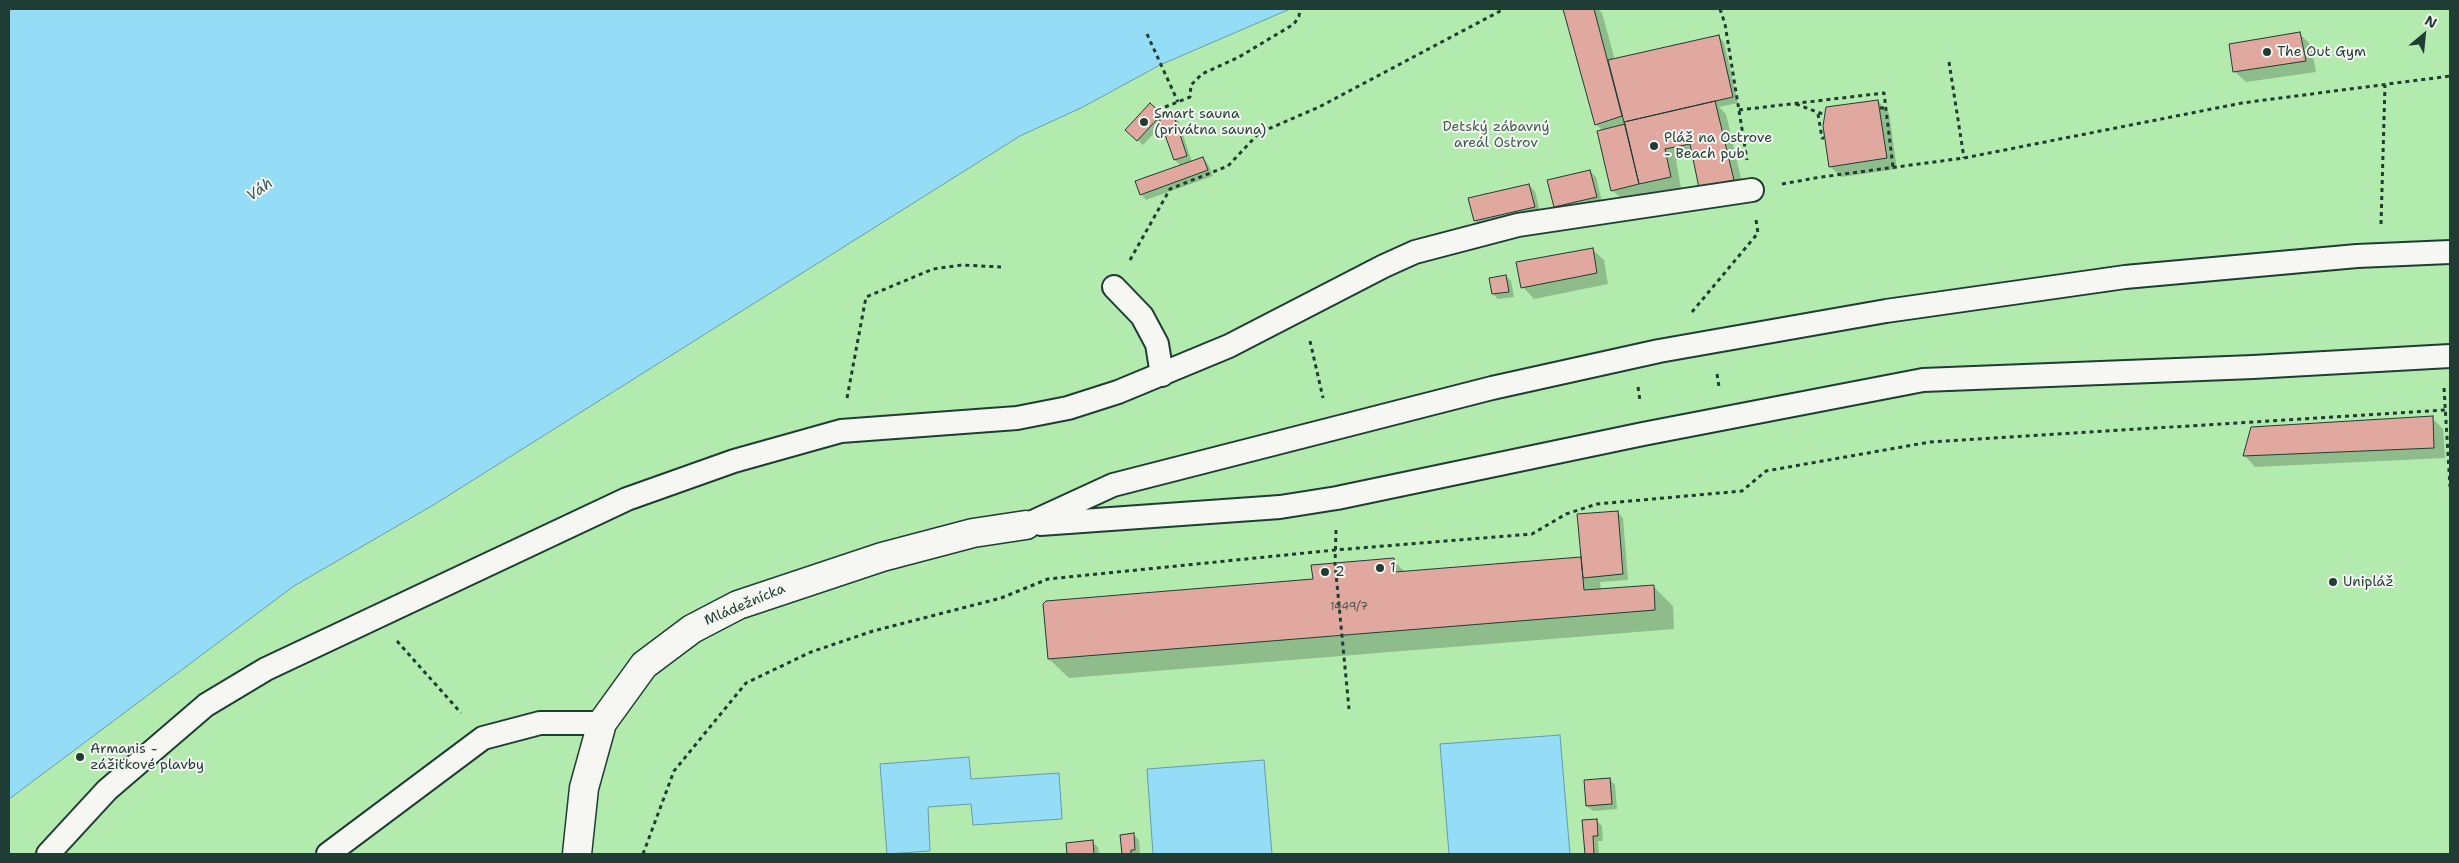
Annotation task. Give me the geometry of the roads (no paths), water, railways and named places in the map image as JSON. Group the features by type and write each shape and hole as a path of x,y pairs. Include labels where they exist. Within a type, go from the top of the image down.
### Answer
{"street":[{"name":"Mládežnícka","path":"577,854 584,788 602,723 644,665 692,628 738,606 882,556 973,533 1026,526"}],"lane":[{"path":"48,854 107,790 206,705 266,669 627,498 734,461 841,431 1017,418 1068,408 1118,392 1229,346 1415,252 1518,225 1752,190"},
{"path":"1026,526 1113,485 1492,388 1659,351 1886,311 2125,277 2380,255 2450,252"},
{"path":"1114,287 1142,316 1157,344 1162,375"},
{"path":"1026,526 1280,507 1337,498 1643,434 1923,380 2253,367 2447,356"},
{"path":"328,854 483,738 540,724 602,723"}],"water":[{"name":"Váh","path":"9,9 1290,9 1160,65 1083,107 1020,136 435,504 294,586 9,799"},
{"path":"1560,735 1570,854 1449,854 1440,744"},
{"path":"969,757 971,779 1059,773 1062,819 973,825 971,804 928,807 930,851 887,854 880,764"},
{"path":"1264,760 1272,854 1153,854 1147,769"}],"place":[{"name":"The Out Gym","path":"2267,52"},
{"name":"Smart sauna (privátna sauna)","path":"1144,122"},
{"name":"Pláž na Ostrove - Beach pub","path":"1654,146"},
{"name":"1","path":"1380,568"},
{"name":"2","path":"1325,572"},
{"name":"Unipláž","path":"2333,582"},
{"name":"Armanis - zážitkové plavby","path":"80,757"}],"park label":[{"name":"Detský zábavný areál Ostrov","path":"1496,136"}]}
